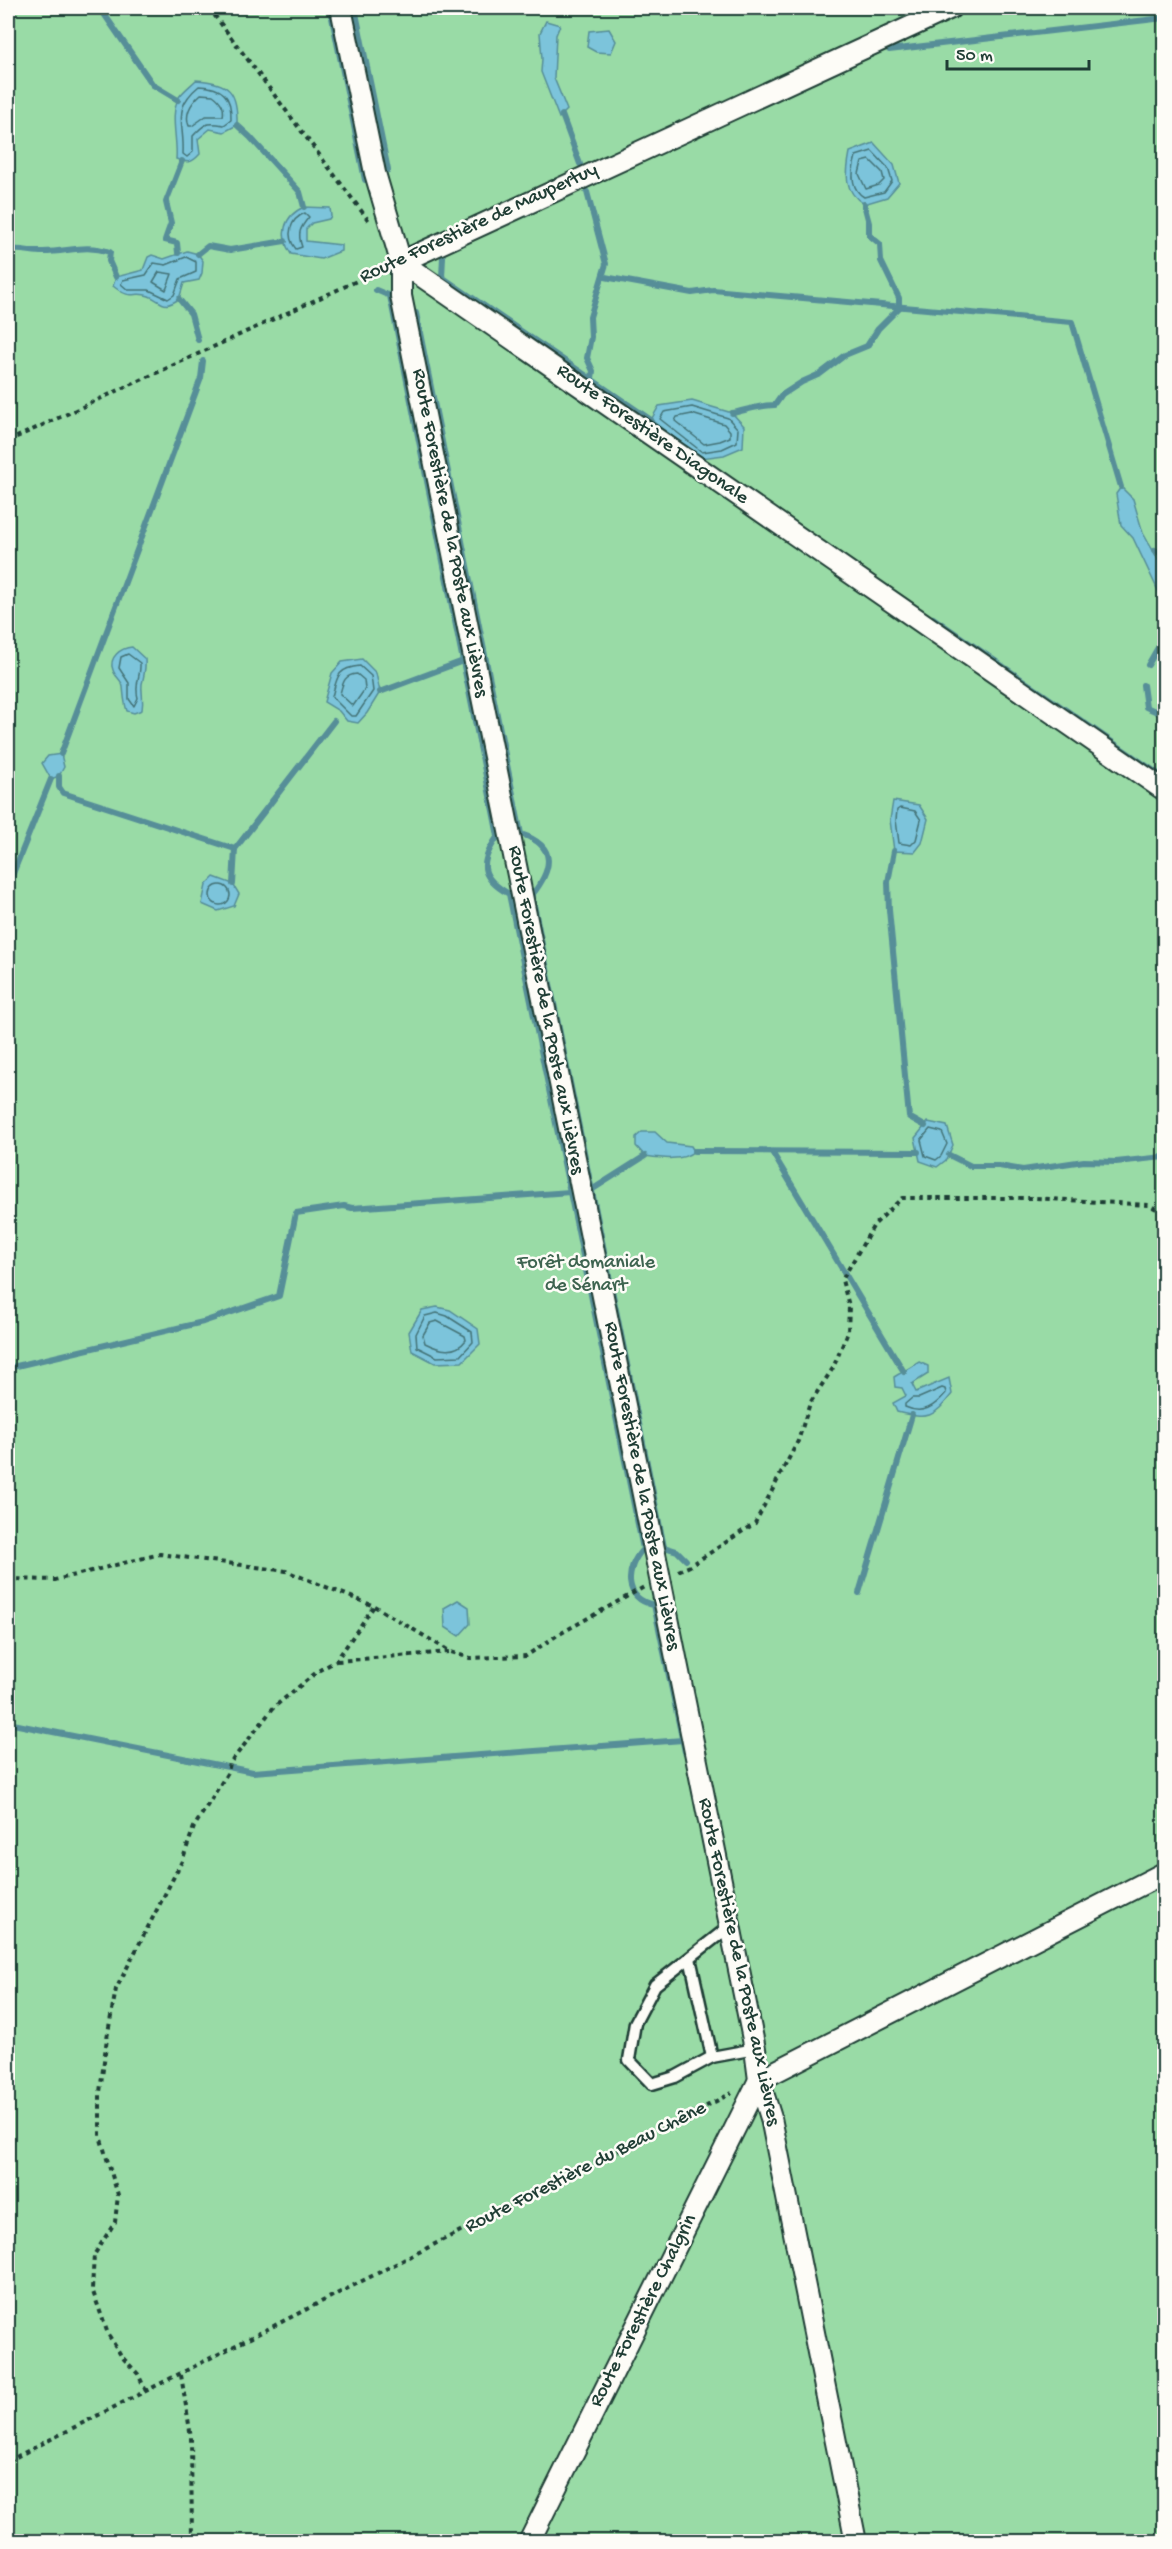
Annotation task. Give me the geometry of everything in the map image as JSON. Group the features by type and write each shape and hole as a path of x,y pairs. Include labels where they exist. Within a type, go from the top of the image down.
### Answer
{"street":[{"name":"Route Forestière de la Poste aux Lièvres","path":"341,8 375,173 401,262 401,296 755,2049 759,2080 771,2118 856,2541"},
{"name":"Route Forestière de Maupertuy","path":"401,262 951,8"},
{"name":"Route Forestière Diagonale","path":"401,262 1164,790"},
{"path":"759,2080 1164,1872"},
{"name":"Route Forestière Chalgrin","path":"529,2541 759,2080"}],"lane":[{"path":"730,1926 655,1985 634,2023 629,2060 652,2084 675,2077 712,2057 755,2049"},
{"path":"690,1958 712,2057"}],"path":[{"path":"209,8 374,228"},
{"name":"Route Forestière de Maupertuy","path":"8,441 401,262"},
{"path":"8,1579 55,1580 160,1554 286,1571 374,1606 451,1652 470,1658 526,1656 556,1636 659,1578 690,1566 755,1523 798,1441 810,1403 833,1368 848,1332 849,1306 842,1280 874,1225 902,1198 1035,1198 1149,1205 1164,1213"},
{"path":"336,1661 374,1606"},
{"path":"146,2391 138,2374 122,2356 108,2334 92,2289 94,2255 115,2222 118,2195 100,2136 100,2092 105,2048 116,1989 182,1862 194,1827 228,1772 230,1763 274,1707 318,1671 336,1661 451,1652"},
{"name":"Route Forestière du Beau Chêne","path":"8,2461 759,2080"},
{"path":"181,2374 191,2437 192,2541"}],"green space":[{"name":"Forêt domaniale de Sénart","path":"8,8 1164,8 1164,2541 8,2542"}],"water":[{"path":"546,21 560,25 556,35 554,78 567,110 559,118 541,72 540,33"},
{"path":"609,29 616,41 611,53 596,52 587,47 589,31"},
{"path":"196,80 217,83 230,91 236,104 237,125 224,132 210,129 198,139 200,154 194,160 186,162 176,159 174,119 179,97"},
{"path":"874,143 894,165 899,183 887,197 864,204 857,199 849,187 847,174 850,152"},
{"path":"304,207 330,208 331,216 329,219 312,223 306,229 306,241 341,245 341,251 321,259 291,254 285,240 285,227 291,216"},
{"path":"187,251 198,254 203,261 202,273 199,280 184,283 179,299 169,304 163,304 149,296 129,295 113,286 116,277 143,270 148,257 152,255 164,259"},
{"path":"692,401 732,413 744,426 743,447 724,455 701,458 651,420 659,406"},
{"path":"1121,487 1133,499 1143,533 1164,570 1164,600 1133,538 1121,525 1116,494"},
{"path":"132,647 145,659 142,710 134,713 127,711 122,685 112,665 116,654"},
{"path":"362,659 376,673 380,692 358,723 347,721 339,711 324,702 332,673 342,662"},
{"path":"61,754 64,767 59,776 51,779 42,763 48,756"},
{"path":"893,801 919,805 928,819 922,843 915,852 894,851 890,820"},
{"path":"214,877 233,884 239,894 234,906 218,911 202,904 206,885"},
{"path":"928,1122 947,1126 953,1145 946,1160 937,1167 920,1161 915,1138"},
{"path":"642,1132 655,1132 667,1143 691,1146 694,1151 677,1158 645,1156 636,1146 636,1137"},
{"path":"437,1307 450,1310 478,1329 480,1344 462,1362 435,1363 412,1351 409,1332 422,1310"},
{"path":"919,1362 928,1366 928,1374 912,1384 916,1392 949,1378 952,1394 940,1408 929,1415 916,1416 897,1412 893,1403 906,1396 902,1388 895,1387 894,1377"},
{"path":"458,1600 469,1607 470,1624 459,1636 445,1627 444,1608"}],"waterway":[{"path":"100,8 153,85 178,100"},
{"path":"330,8 365,180"},
{"path":"355,8 388,170"},
{"path":"889,50 1164,18"},
{"path":"562,115 580,164"},
{"path":"237,125 300,192 304,207"},
{"path":"178,253 177,243 165,240 171,223 166,202 182,161"},
{"path":"587,192 606,264 590,317 591,337 587,358 593,371 592,378"},
{"path":"732,413 775,405 782,395 802,382 820,374 845,355 867,346 878,329 899,308 899,298 881,261 880,244 869,235 869,223 864,204"},
{"path":"198,254 208,246 230,250 285,241"},
{"path":"8,251 16,249 50,252 83,248 100,249 110,252 109,261 116,277"},
{"path":"443,257 442,277 651,420"},
{"path":"605,277 692,293 713,290 1072,322 1121,487"},
{"path":"376,290 390,296 498,836 487,854 485,869 492,882 509,894 643,1549 633,1565 630,1582 637,1596 644,1602 654,1605 685,1752"},
{"path":"179,299 191,314 198,340"},
{"path":"416,313 521,834 541,845 548,860 544,877 532,895 664,1547 677,1551 686,1560"},
{"path":"61,754 201,378 203,361"},
{"path":"1155,550 1164,556"},
{"path":"933,618 1164,778"},
{"path":"1148,665 1164,637"},
{"path":"380,692 463,661"},
{"path":"1143,685 1146,707 1164,715"},
{"path":"233,884 235,849 334,721"},
{"path":"59,776 59,787 63,793 235,849"},
{"path":"8,886 51,779"},
{"path":"894,851 888,882 889,910 909,1117 925,1126"},
{"path":"694,1151 918,1152"},
{"path":"772,1152 904,1372"},
{"path":"949,1155 971,1166 999,1166 1023,1170 1084,1161 1116,1162 1164,1157"},
{"path":"593,1189 645,1156"},
{"path":"8,1368 203,1322 279,1296 296,1213 344,1206 352,1208 570,1192"},
{"path":"859,1593 912,1415"},
{"path":"8,1723 253,1772 683,1740"}]}
